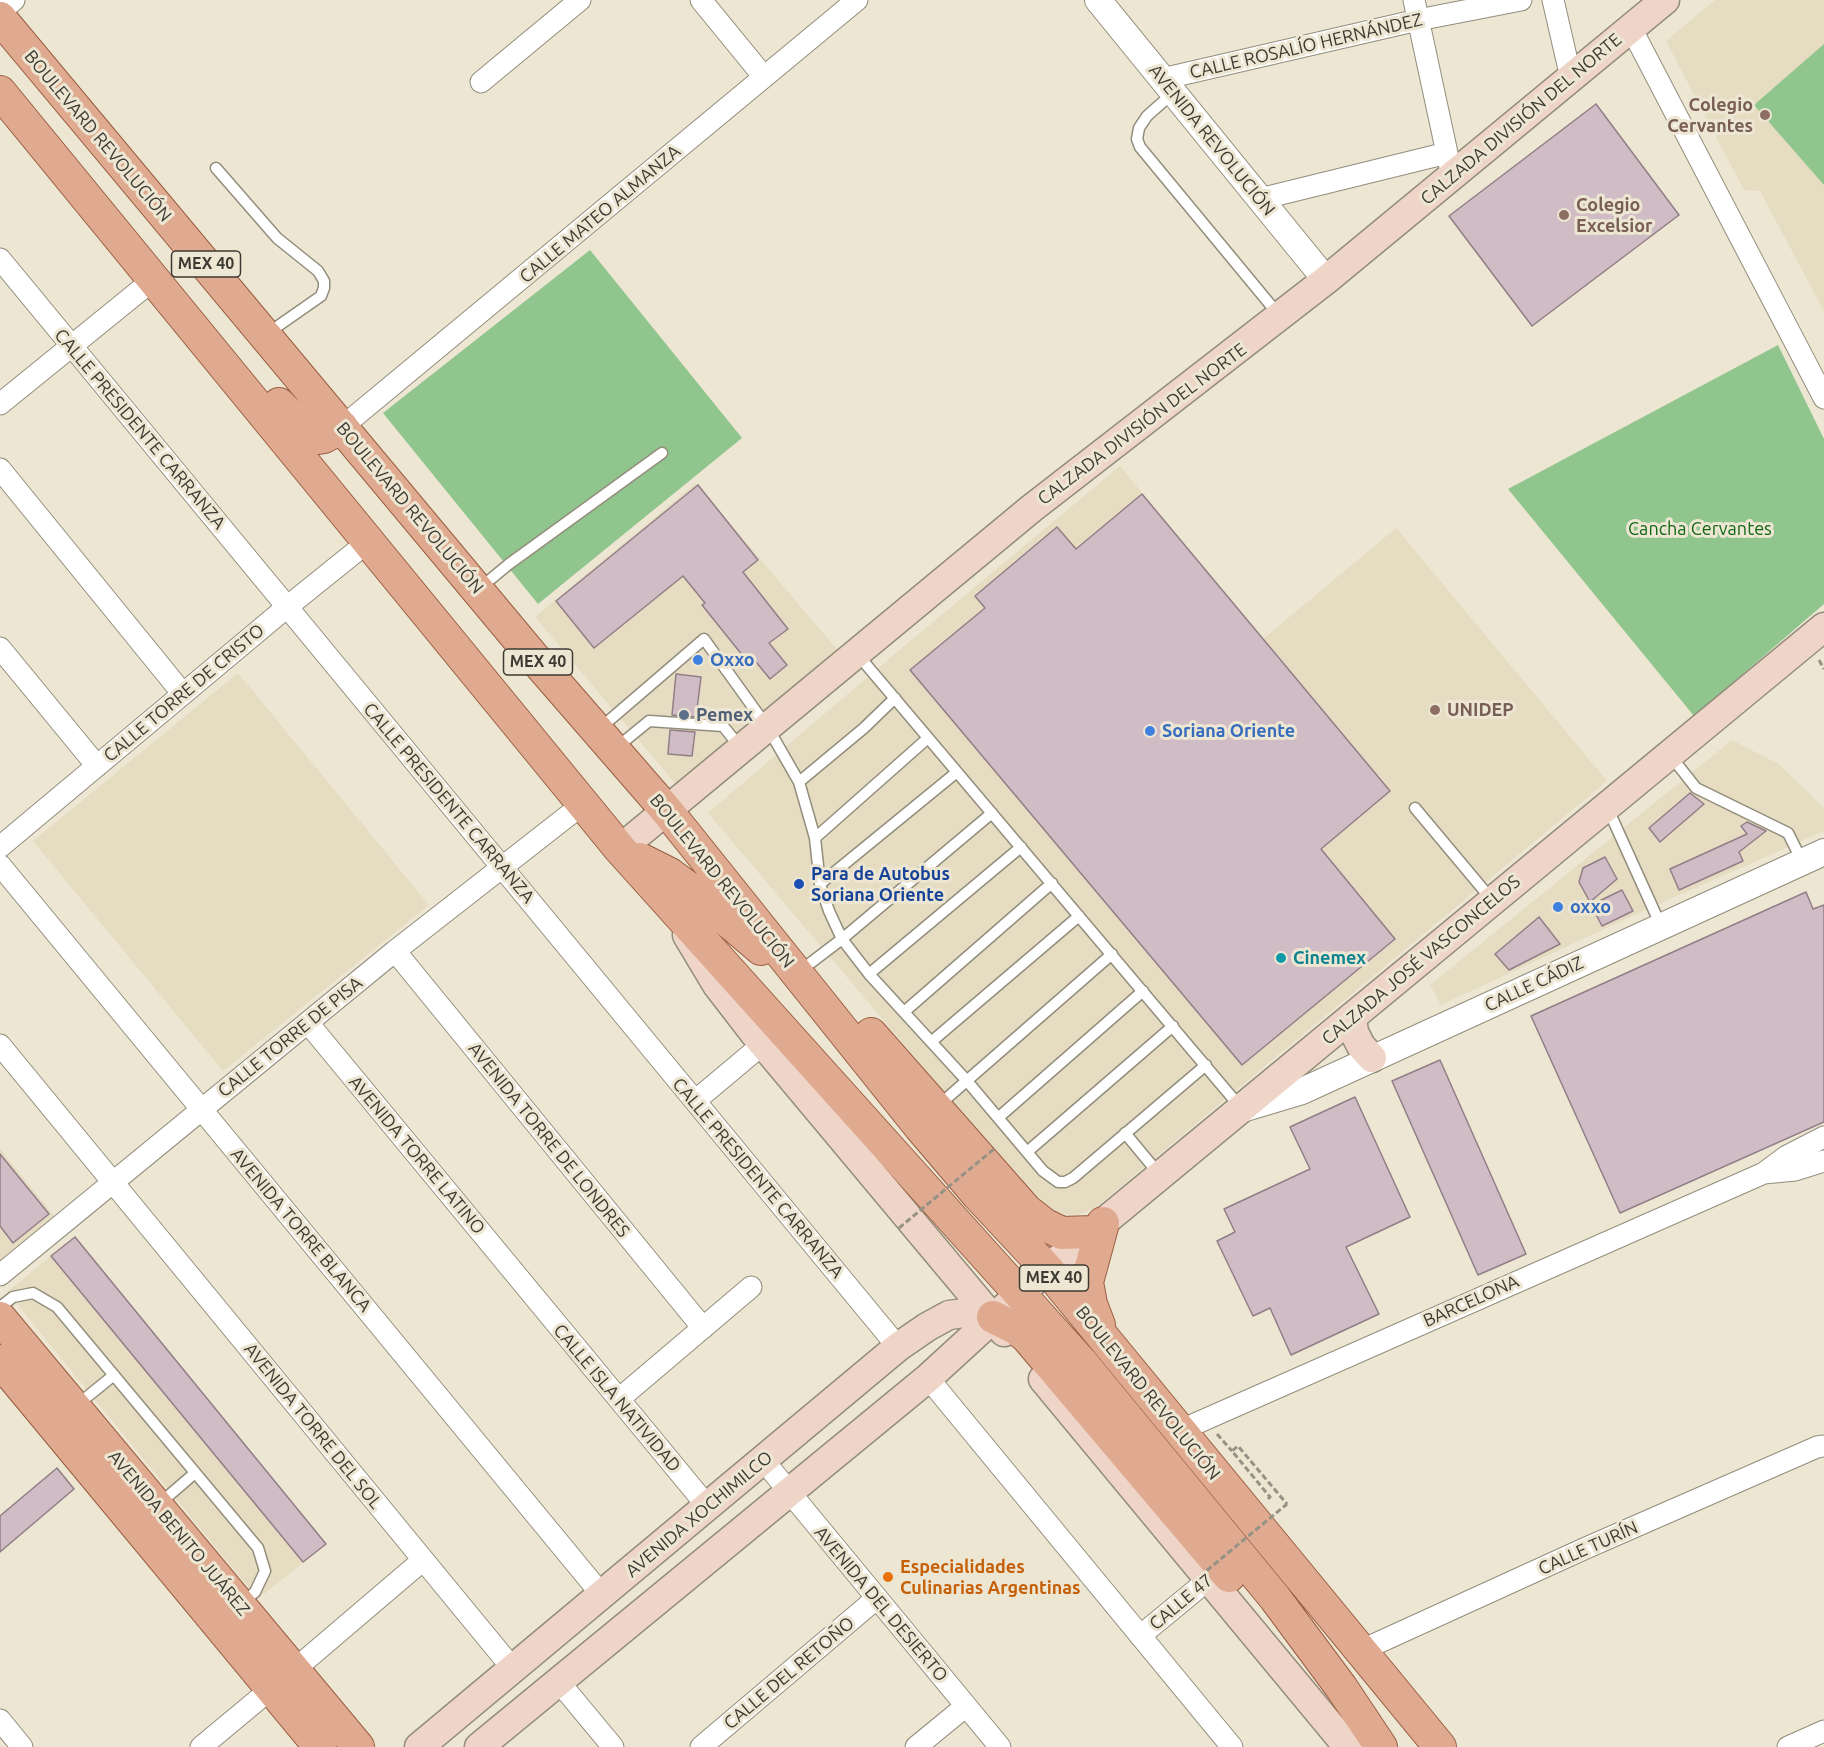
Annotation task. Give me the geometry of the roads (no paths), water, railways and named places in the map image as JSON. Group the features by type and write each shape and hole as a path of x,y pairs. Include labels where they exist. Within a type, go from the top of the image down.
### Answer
{"main road":[{"name":"CALZADA DIVISIÓN DEL NORTE","path":"620,849 1032,508 1326,280 1449,165 1571,78 1665,0"},
{"name":"BOULEVARD REVOLUCIÓN","path":"0,18 478,590 667,811 976,1194 1047,1269 1440,1747"},
{"name":"MEX 40","path":"0,92 620,849 1082,1363 1275,1598 1341,1687 1381,1747"},
{"path":"218,358 268,394 312,435 318,438 324,437 342,427"},
{"name":"CALZADA JOSÉ VASCONCELOS","path":"1019,1293 1824,627"},
{"path":"620,849 676,879 752,943 837,1000 870,1032 1027,1211 1045,1225 1062,1233 1098,1227 1087,1282 1091,1304 1104,1340"},
{"path":"672,907 712,977 763,1044 993,1317 1026,1336 1208,1576 1348,1747"},
{"path":"1352,1017 1358,1039 1372,1058"},
{"path":"479,1747 928,1378 1019,1293"},
{"name":"AVENIDA BENITO JUÁREZ","path":"6,1308 74,1407 239,1605 320,1747"},
{"name":"AVENIDA XOCHIMILCO","path":"419,1747 898,1347 949,1315 964,1313 993,1317"},
{"name":"AVENIDA BENITO JUÁREZ","path":"0,1361 283,1679 358,1747"},
{"path":"1208,1576 1315,1670 1391,1714 1430,1747"}],"street":[{"path":"0,12 14,0"},
{"path":"482,82 580,0"},
{"path":"701,0 765,77"},
{"name":"CALLE MATEO ALMANZA","path":"342,427 856,0"},
{"name":"AVENIDA REVOLUCIÓN","path":"1098,0 1326,280"},
{"name":"CALLE ROSALÍO HERNÁNDEZ","path":"1168,86 1416,10 1521,0"},
{"path":"1553,0 1571,78"},
{"path":"1260,199 1449,165 1416,10"},
{"path":"1631,28 1824,398"},
{"name":"CALLE PRESIDENTE CARRANZA","path":"0,259 898,1347"},
{"path":"0,404 154,279"},
{"path":"0,469 183,694"},
{"name":"CALLE TORRE DE CRISTO","path":"0,847 369,541"},
{"path":"0,648 97,766"},
{"name":"CALLE TORRE DE PISA","path":"0,1275 394,951 583,804"},
{"name":"CALLE CÁDIZ","path":"1241,1109 1302,1090 1813,857"},
{"name":"AVENIDA TORRE BLANCA","path":"0,866 602,1595"},
{"name":"AVENIDA TORRE DE LONDRES","path":"394,951 702,1328"},
{"name":"AVENIDA TORRE LATINO","path":"308,1023 527,1288"},
{"path":"695,1101 763,1044"},
{"name":"AVENIDA TORRE DEL SOL","path":"0,1045 513,1669"},
{"name":"BARCELONA","path":"1179,1431 1764,1173 1786,1156 1824,1137"},
{"name":"BARCELONA","path":"1764,1173 1795,1170 1824,1161"},
{"path":"619,1399 752,1287"},
{"name":"CALLE ISLA NATIVIDAD","path":"527,1288 708,1507"},
{"path":"928,1378 1232,1747"},
{"name":"CALLE TURÍN","path":"1360,1651 1822,1444"},
{"name":"AVENIDA DEL DESIERTO","path":"763,1460 1000,1747"},
{"path":"201,1747 423,1560"},
{"name":"CALLE 47","path":"1140,1636 1208,1576"},
{"name":"CALLE DEL RETOÑO","path":"701,1747 877,1598"},
{"path":"559,1682 613,1747"},
{"path":"915,1747 966,1706"},
{"path":"0,1720 22,1747"},
{"path":"1788,1747 1824,1731"}],"lane":[{"path":"1168,86 1139,128 1137,139 1140,147 1280,317"},
{"path":"216,168 277,238 318,271 324,280 321,296 265,335"},
{"path":"478,590 509,564 662,453"},
{"path":"605,740 704,639 768,728 799,782 815,838 820,884 842,939 869,974 999,1117 1050,1178 1058,1182 1065,1182 1206,1065"},
{"path":"857,654 1143,990 1241,1109"},
{"path":"799,782 864,728 895,698"},
{"path":"605,740 649,721 723,726 742,749"},
{"path":"815,838 928,738"},
{"path":"1669,754 1696,788 1788,833 1813,857"},
{"path":"820,884 957,772"},
{"path":"1607,806 1662,926"},
{"path":"1415,808 1493,901"},
{"path":"797,973 842,939 992,813"},
{"path":"869,974 1021,847"},
{"path":"904,1012 1052,883"},
{"path":"931,1042 1079,915"},
{"path":"936,1108 1112,954"},
{"path":"999,1117 1143,990"},
{"path":"1027,1152 1173,1026"},
{"path":"1125,1133 1160,1176"},
{"path":"0,1307 6,1308 33,1293 57,1307 258,1548 265,1571 255,1592 239,1605"},
{"path":"0,1294 5,1298 6,1308"},
{"path":"74,1407 114,1375"},
{"path":"157,1507 195,1473"}],"place":[{"name":"Colegio Cervantes","path":"1765,115"},
{"name":"Colegio Excelsior","path":"1564,215"},
{"name":"Oxxo","path":"698,660"},
{"name":"UNIDEP","path":"1435,710"},
{"name":"Pemex","path":"684,715"},
{"name":"Soriana Oriente","path":"1150,731"},
{"name":"Para de Autobus Soriana Oriente","path":"799,884"},
{"name":"oxxo","path":"1558,907"},
{"name":"Cinemex","path":"1281,958"},
{"name":"Especialidades Culinarias Argentinas","path":"888,1577"}],"park label":[{"name":"Cancha Cervantes","path":"1700,529"}]}
